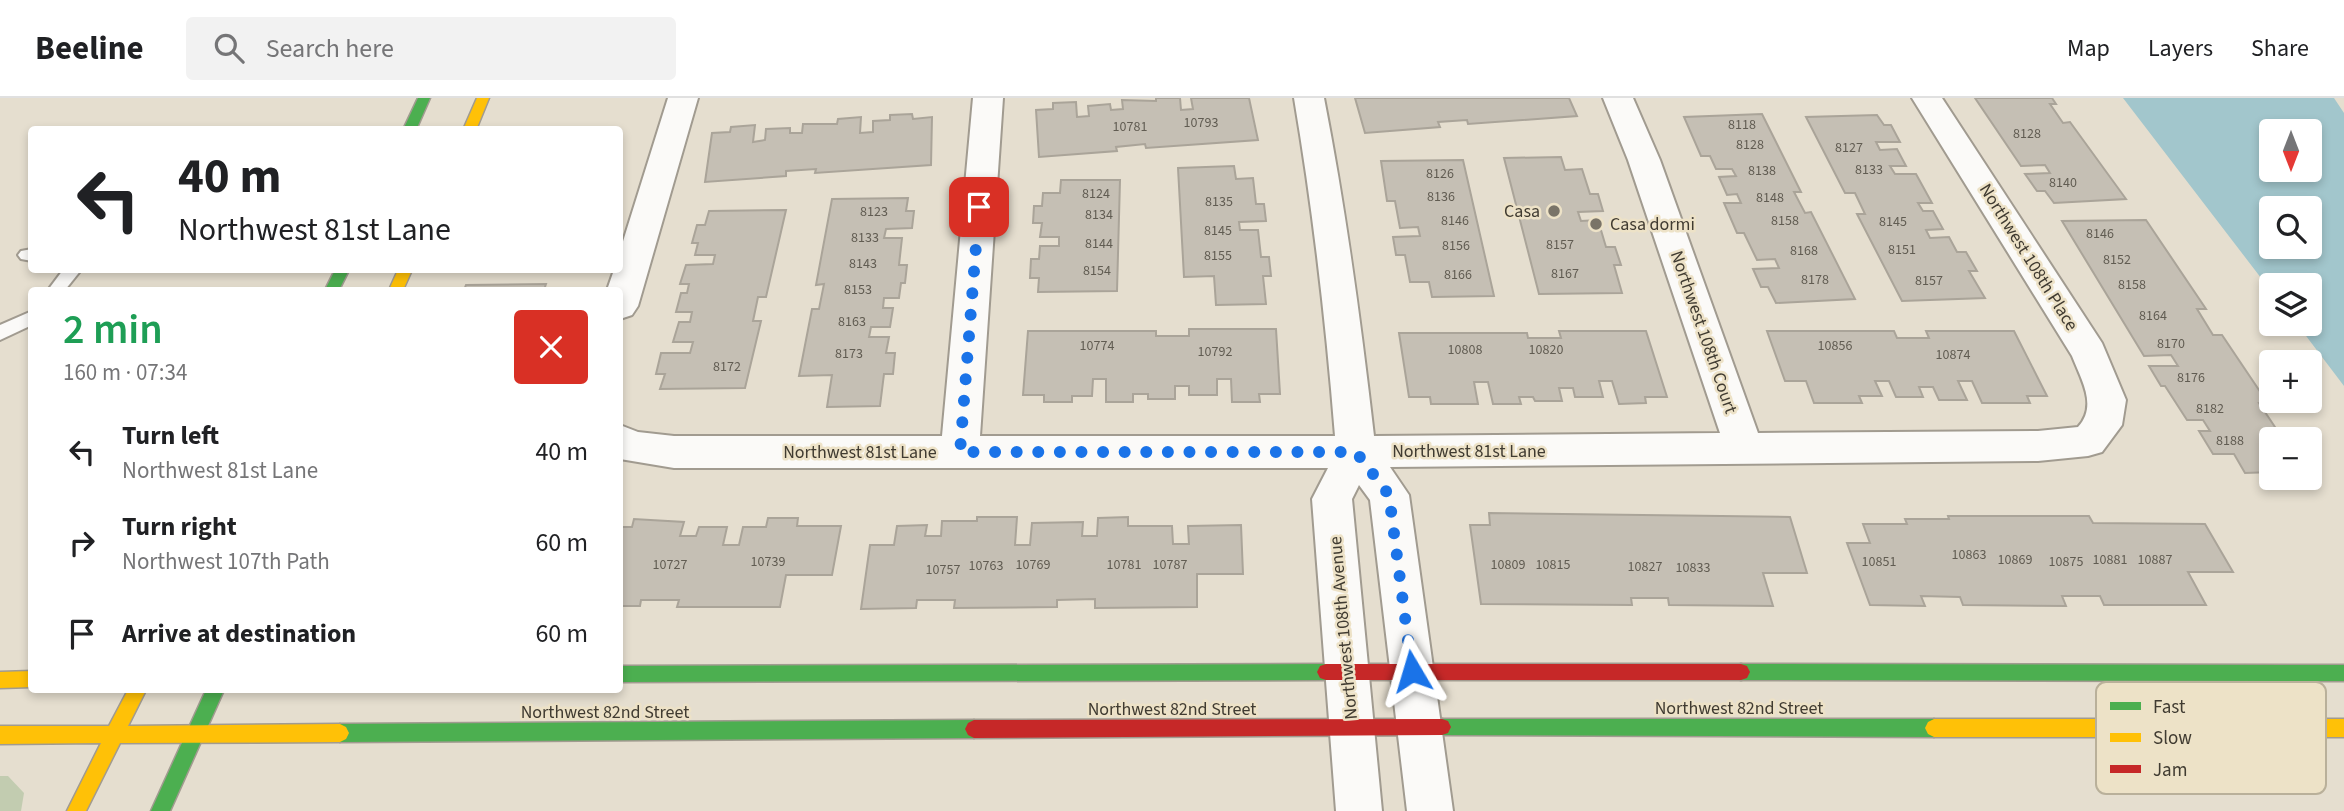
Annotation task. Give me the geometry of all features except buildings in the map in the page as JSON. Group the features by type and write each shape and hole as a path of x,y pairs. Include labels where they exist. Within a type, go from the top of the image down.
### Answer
{"street":[{"path":"411,126 424,98"},
{"path":"471,126 483,98"},
{"path":"623,296 683,98"},
{"path":"960,452 988,98"},
{"path":"1309,98 1345,327 1356,452 1389,495 1430,811"},
{"name":"Northwest 108th Court","path":"1618,98 1644,160 1744,448"},
{"name":"Northwest 108th Place","path":"1927,98 2089,353 2107,400 2103,425"},
{"name":"Northwest 81st Lane","path":"623,442 630,447 674,452 1356,452 2038,446 2088,441 2103,425"},
{"name":"Northwest 108th Avenue","path":"1356,452 1332,499 1359,811"},
{"name":"Northwest 82nd Street","path":"623,674 1347,671 2344,673"},
{"path":"0,680 28,679"},
{"path":"76,811 135,693"},
{"path":"160,811 214,693"},
{"name":"Northwest 82nd Street","path":"0,735 1352,727 2096,728"},
{"name":"Northwest 82nd Street","path":"2326,728 2344,728"}],"lane":[{"path":"58,287 70,273"},
{"path":"0,333 28,319"}],"green space":[{"path":"0,776 8,776 24,793 21,811 0,811"}],"water":[{"path":"2123,98 2334,98 2344,113 2344,386 2322,357 2322,350 2317,350 2306,336 2322,336 2322,273 2259,273 2259,275"}],"traffic: fast":[{"path":"411,126 424,98"},
{"path":"334,287 340,273"},
{"path":"623,674 1326,672"},
{"path":"1741,672 2344,673"},
{"path":"160,811 214,693"},
{"path":"1442,727 1934,728"},
{"path":"340,733 974,729"}],"traffic: slow":[{"path":"471,126 483,98"},
{"path":"397,287 404,273"},
{"path":"0,680 28,679"},
{"path":"76,811 135,693"},
{"path":"1934,728 2096,728"},
{"path":"2326,728 2344,728"},
{"path":"0,735 340,733"}],"traffic: jam":[{"path":"1326,672 1741,672"},
{"path":"974,729 1442,727"}],"place":[{"name":"Casa","path":"1554,211"},
{"name":"Casa dormi","path":"1596,224"}],"route":[{"path":"979,207 960,452 1356,452 1389,495 1412,671"}]}
